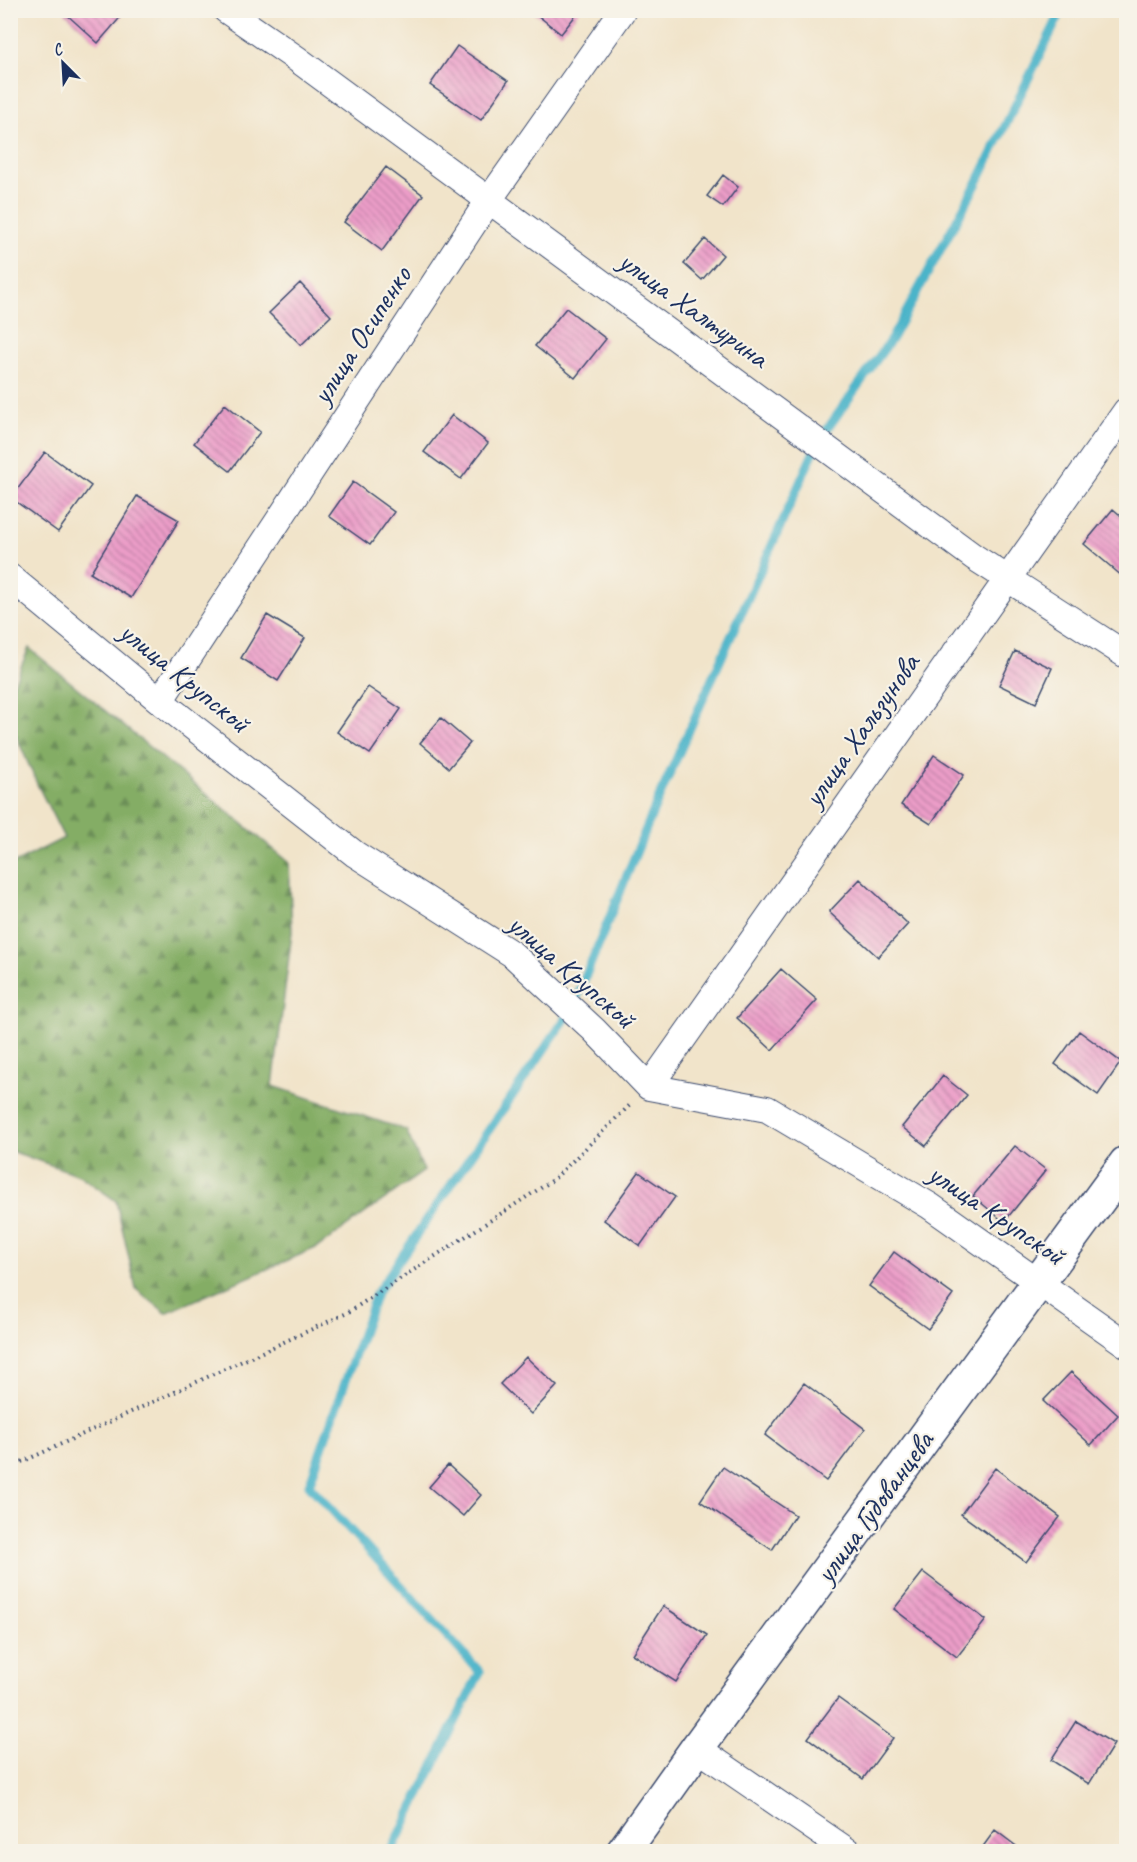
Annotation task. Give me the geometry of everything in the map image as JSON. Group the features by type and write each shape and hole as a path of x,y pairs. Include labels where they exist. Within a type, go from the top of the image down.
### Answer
{"street":[{"name":"улица Халтурина","path":"226,10 297,59 974,557 1126,655"},
{"name":"улица Осипенко","path":"159,700 489,200 623,10"},
{"name":"улица Хальзунова","path":"649,1087 1126,411"},
{"name":"улица Крупской","path":"10,576 159,700 355,854 512,954 594,1030 649,1087 767,1109 930,1206 1126,1344"},
{"name":"улица Гудованцева","path":"623,1851 1126,1162"},
{"path":"697,1748 849,1851"}],"path":[{"path":"10,1465 24,1461 347,1313 554,1180 649,1087"}],"green space":[{"path":"29,648 289,862 292,932 273,1086 406,1130 424,1171 318,1247 166,1313 136,1289 116,1201 79,1175 11,1151 11,865 64,838 11,724 11,690"}],"building":[{"path":"67,10 124,10 125,12 98,43 65,13"},
{"path":"531,10 580,10 561,34"},
{"path":"457,46 508,81 481,120 430,85"},
{"path":"386,167 423,195 382,251 344,222"},
{"path":"723,175 738,187 723,207 707,196"},
{"path":"705,239 723,255 702,280 684,264"},
{"path":"300,283 331,316 301,345 269,313"},
{"path":"566,308 606,339 575,378 535,346"},
{"path":"225,404 260,432 230,471 194,443"},
{"path":"452,415 488,443 461,479 424,452"},
{"path":"45,452 91,486 58,532 11,498"},
{"path":"353,482 394,512 370,545 329,516"},
{"path":"137,496 179,520 131,598 90,573"},
{"path":"1113,509 1126,520 1126,573 1123,577 1084,544"},
{"path":"267,615 305,638 278,681 241,658"},
{"path":"1015,651 1052,668 1036,703 999,685"},
{"path":"368,687 401,709 370,754 337,732"},
{"path":"441,718 470,743 449,768 420,743"},
{"path":"934,755 964,775 931,824 901,805"},
{"path":"860,879 908,924 878,957 829,912"},
{"path":"781,969 817,1000 772,1050 737,1018"},
{"path":"1079,1031 1121,1062 1098,1095 1055,1064"},
{"path":"943,1076 967,1095 926,1146 902,1127"},
{"path":"1015,1146 1046,1170 1004,1222 973,1196"},
{"path":"639,1172 675,1197 640,1246 604,1220"},
{"path":"894,1252 953,1295 928,1329 869,1286"},
{"path":"526,1357 557,1386 531,1414 500,1384"},
{"path":"1071,1372 1118,1415 1091,1445 1043,1401"},
{"path":"804,1383 865,1429 826,1481 765,1435"},
{"path":"448,1465 481,1495 463,1516 429,1487"},
{"path":"723,1467 795,1515 772,1550 700,1501"},
{"path":"995,1468 1060,1517 1026,1562 961,1514"},
{"path":"923,1572 986,1620 957,1657 894,1609"},
{"path":"663,1606 707,1635 676,1682 632,1654"},
{"path":"838,1698 893,1738 863,1779 808,1738"},
{"path":"1076,1721 1114,1744 1089,1784 1051,1760"},
{"path":"995,1830 1024,1852 979,1852"}],"waterway":[{"path":"391,1852 480,1672 309,1485 376,1294 572,1009 657,802 818,442 892,338 977,183 1062,10"}]}
